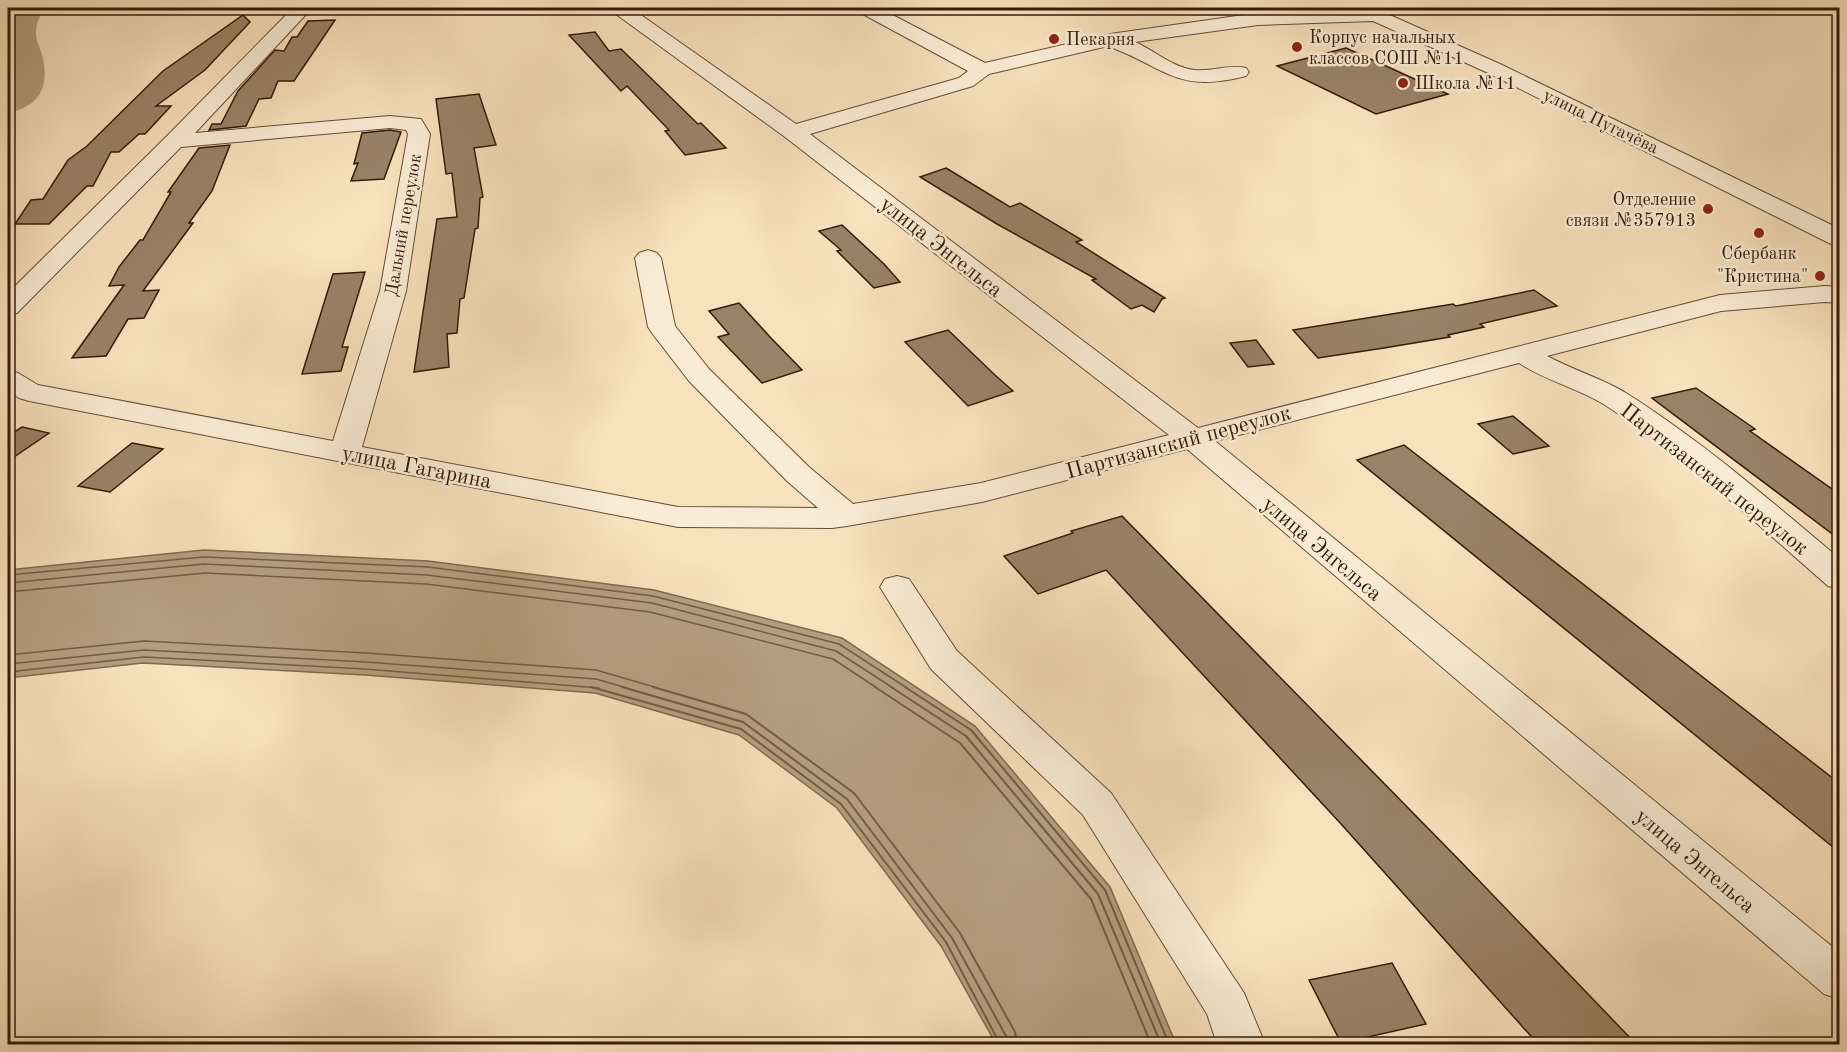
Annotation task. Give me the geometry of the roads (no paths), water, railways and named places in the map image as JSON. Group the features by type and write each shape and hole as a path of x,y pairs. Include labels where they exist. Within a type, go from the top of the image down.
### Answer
{"street":[{"path":"8,307 175,141 303,8"},
{"name":"улица Энгельса","path":"620,8 794,132 1191,437 1839,980"},
{"path":"866,8 982,70"},
{"path":"794,132 966,82 982,70 1110,40 1258,19 1369,11"},
{"name":"улица Пугачёва","path":"1369,11 1493,68 1839,239"},
{"path":"1110,40 1130,47 1185,77 1211,78 1239,72"},
{"name":"Дальний переулок","path":"175,141 390,122 412,124 419,134 393,291 345,453"},
{"path":"648,258 662,327 699,375 839,517"},
{"name":"Партизанский переулок","path":"839,517 982,492 1719,303 1825,294 1839,295"},
{"name":"Партизанский переулок","path":"1522,352 1539,364 1613,398 1675,441 1748,499 1839,578"},
{"name":"улица Гагарина","path":"15,392 678,517 839,517"},
{"path":"897,586 944,660 1097,804 1228,1007 1241,1044"}],"water":[{"path":"204,550 428,561 654,590 842,638 975,726 1110,887 1176,1044 996,1044 941,946 837,808 739,735 595,693 365,675 143,663 8,678 8,570"}],"waterway":[{"path":"8,104 28,91 29,61 22,31 30,8"}],"place":[{"name":"Пекарня","path":"1054,39"},
{"name":"Корпус начальных классов СОШ №11","path":"1297,47"},
{"name":"Школа №11","path":"1403,83"},
{"name":"Отделение связи №357913","path":"1708,209"},
{"name":"Сбербанк","path":"1759,233"},
{"name":"\"Кристина\"","path":"1820,276"}]}
